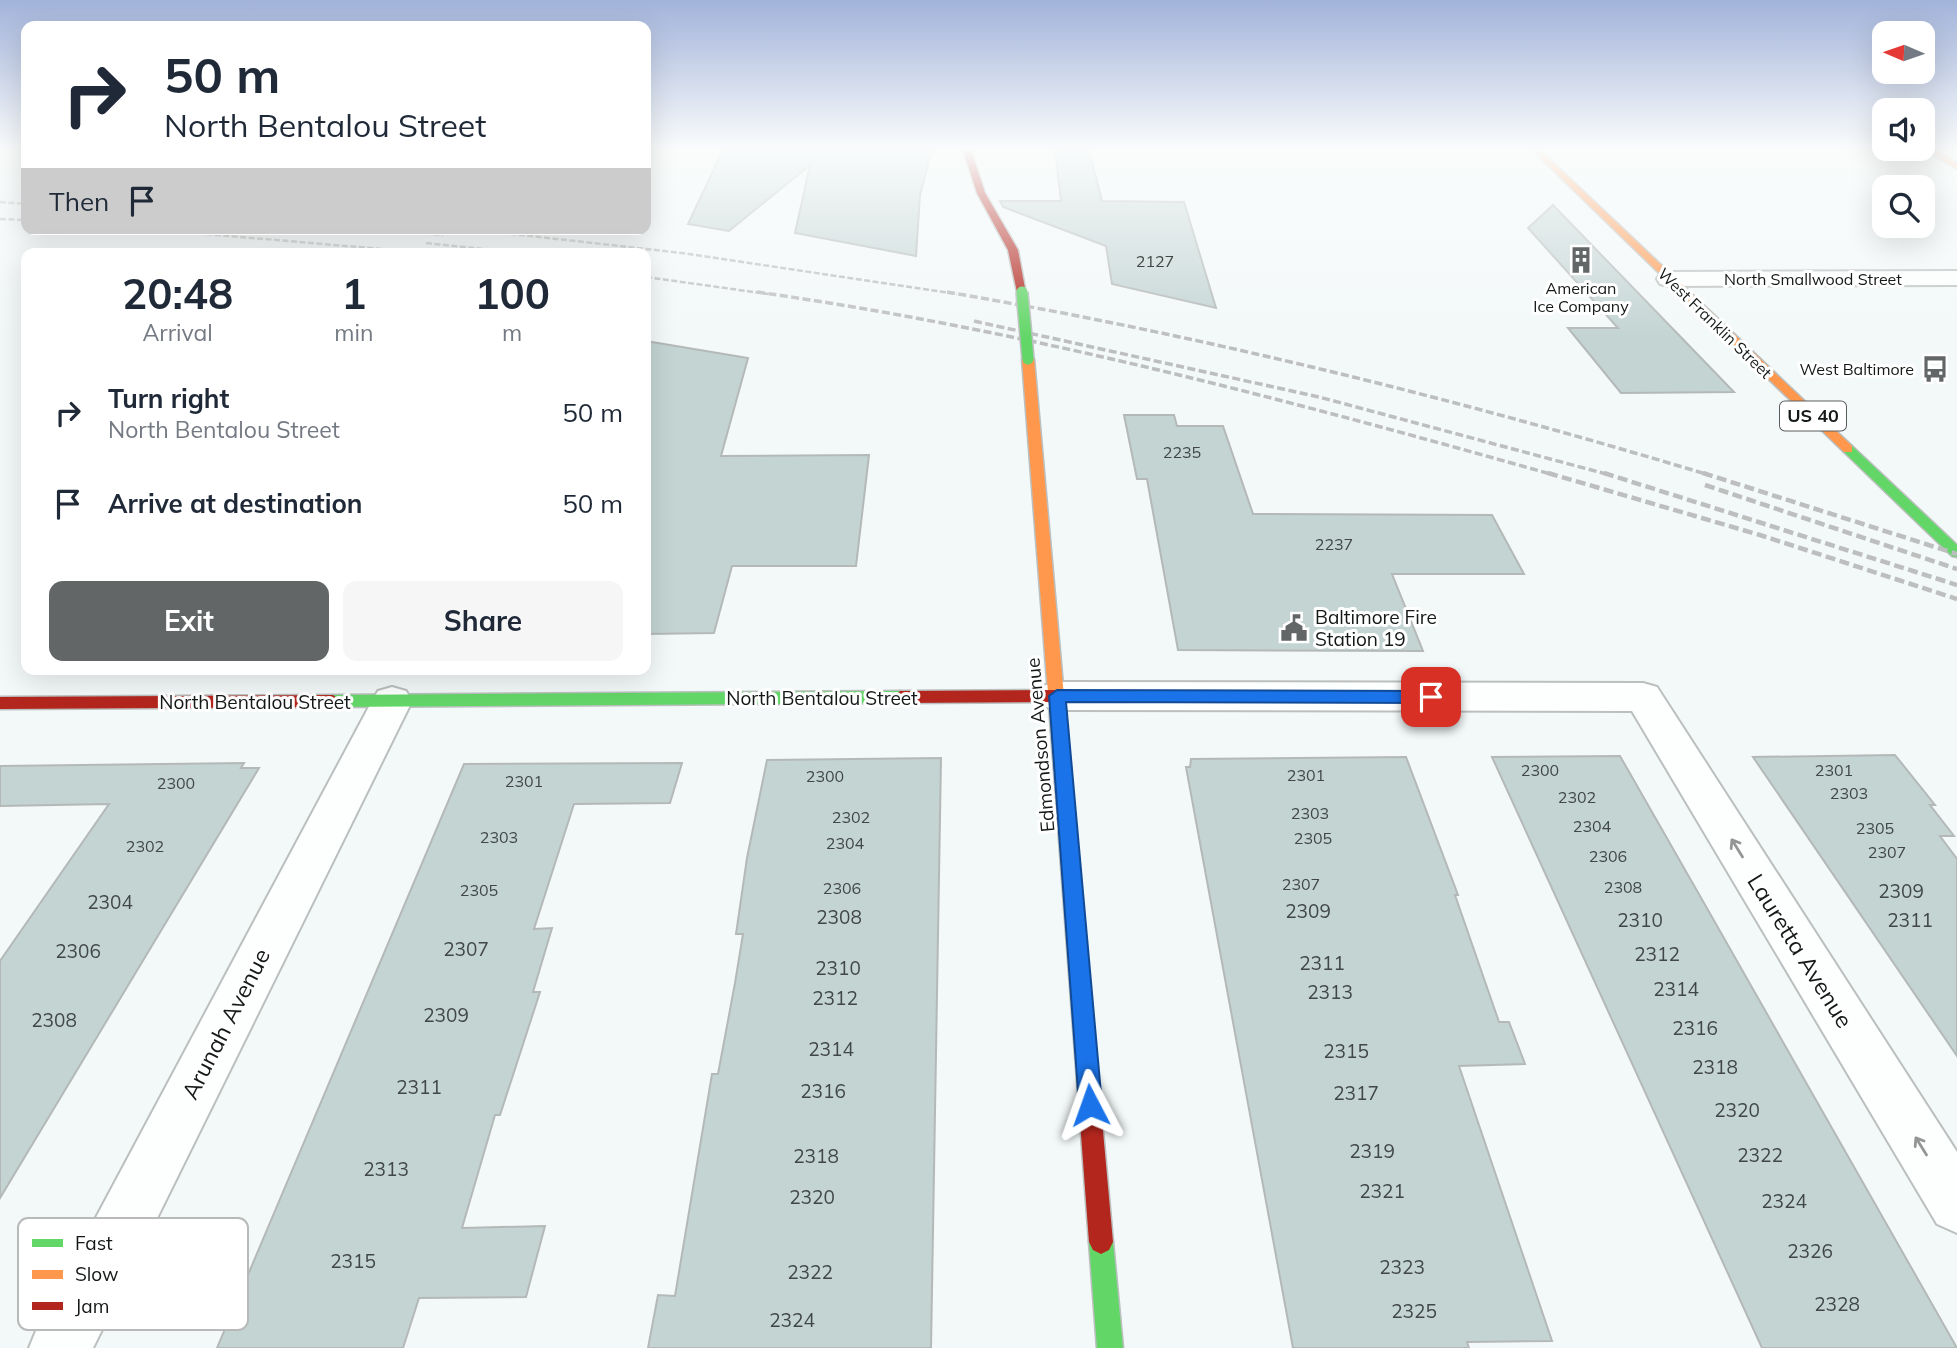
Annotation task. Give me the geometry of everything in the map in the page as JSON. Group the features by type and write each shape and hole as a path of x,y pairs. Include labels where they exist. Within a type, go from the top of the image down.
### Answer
{"main road":[{"name":"Edmondson Avenue","path":"993,213 1013,250 1022,292 1110,1348"},
{"name":"West Franklin Street","path":"1601,213 1957,553"},
{"name":"North Bentalou Street","path":"0,703 1057,696"}],"street":[{"name":"North Smallwood Street","path":"1669,279 1957,278"},
{"name":"North Bentalou Street","path":"1057,696 1643,697"},
{"name":"Lauretta Avenue","path":"1643,697 1957,1204"},
{"name":"Arunah Avenue","path":"127,1218 392,701"},
{"name":"Arunah Avenue","path":"60,1348 69,1330"}],"building":[{"path":"693,213 751,213 729,231 688,224"},
{"path":"799,213 919,213 916,256 795,233"},
{"path":"1019,213 1187,213 1216,308 1112,284 1106,246"},
{"name":"American Ice Company","path":"1544,213 1561,213 1734,392 1621,393 1568,328 1618,328 1528,228"},
{"path":"651,342 748,358 721,456 869,455 856,566 732,566 714,633 651,634"},
{"path":"1124,415 1174,415 1177,426 1223,426 1253,514 1492,515 1524,574 1392,574 1423,651 1178,650 1147,479 1137,479"},
{"path":"1895,755 1935,805 1930,805 1954,836 1940,836 1957,859 1957,1056 1753,757"},
{"path":"1620,756 1957,1348 1762,1348 1492,757"},
{"path":"1406,757 1458,895 1455,895 1499,1022 1509,1022 1525,1064 1459,1066 1552,1341 1467,1342 1469,1348 1293,1348 1186,767 1190,767 1191,759"},
{"path":"941,758 931,1348 648,1348 658,1295 675,1296 712,1074 718,1074 735,983 743,934 736,934 747,858 767,760"},
{"path":"244,763 241,768 259,768 0,1198 0,961 109,804 0,806 0,766"},
{"path":"682,763 670,803 574,804 534,929 552,928 533,992 540,992 500,1115 495,1115 462,1228 545,1226 526,1297 419,1298 403,1348 217,1348 225,1330 248,1330 248,1275 464,764"}],"railway":[{"path":"0,219 21,220"},
{"path":"217,235 370,248"},
{"path":"522,235 637,248"},
{"path":"426,243 474,248"},
{"path":"651,250 957,294"},
{"path":"651,278 768,294"},
{"path":"757,292 959,326 1059,347 1258,395 1554,475"},
{"path":"947,292 1140,328 1331,372 1426,395 1709,475"},
{"path":"974,321 1319,397 1610,475"},
{"path":"1548,473 1760,535 1957,599"},
{"path":"1604,473 1957,585"},
{"path":"1703,473 1957,554"},
{"path":"1705,485 1957,569"}],"traffic: fast":[{"path":"1022,292 1028,359"},
{"path":"1848,449 1957,553"},
{"path":"333,701 900,697"},
{"path":"1101,1242 1110,1348"}],"traffic: slow":[{"path":"1602,213 1848,449"},
{"path":"1028,359 1059,731"}],"traffic: jam":[{"path":"992,213 1013,250 1022,292"},
{"path":"900,697 1057,696"},
{"path":"0,703 333,701"},
{"path":"1059,731 1101,1242"}],"place":[{"name":"American Ice Company","path":"1581,260"},
{"name":"West Baltimore","path":"1935,369"},
{"name":"Baltimore Fire Station 19","path":"1294,628"}],"route":[{"path":"1090,1105 1057,696 1431,697"}]}
